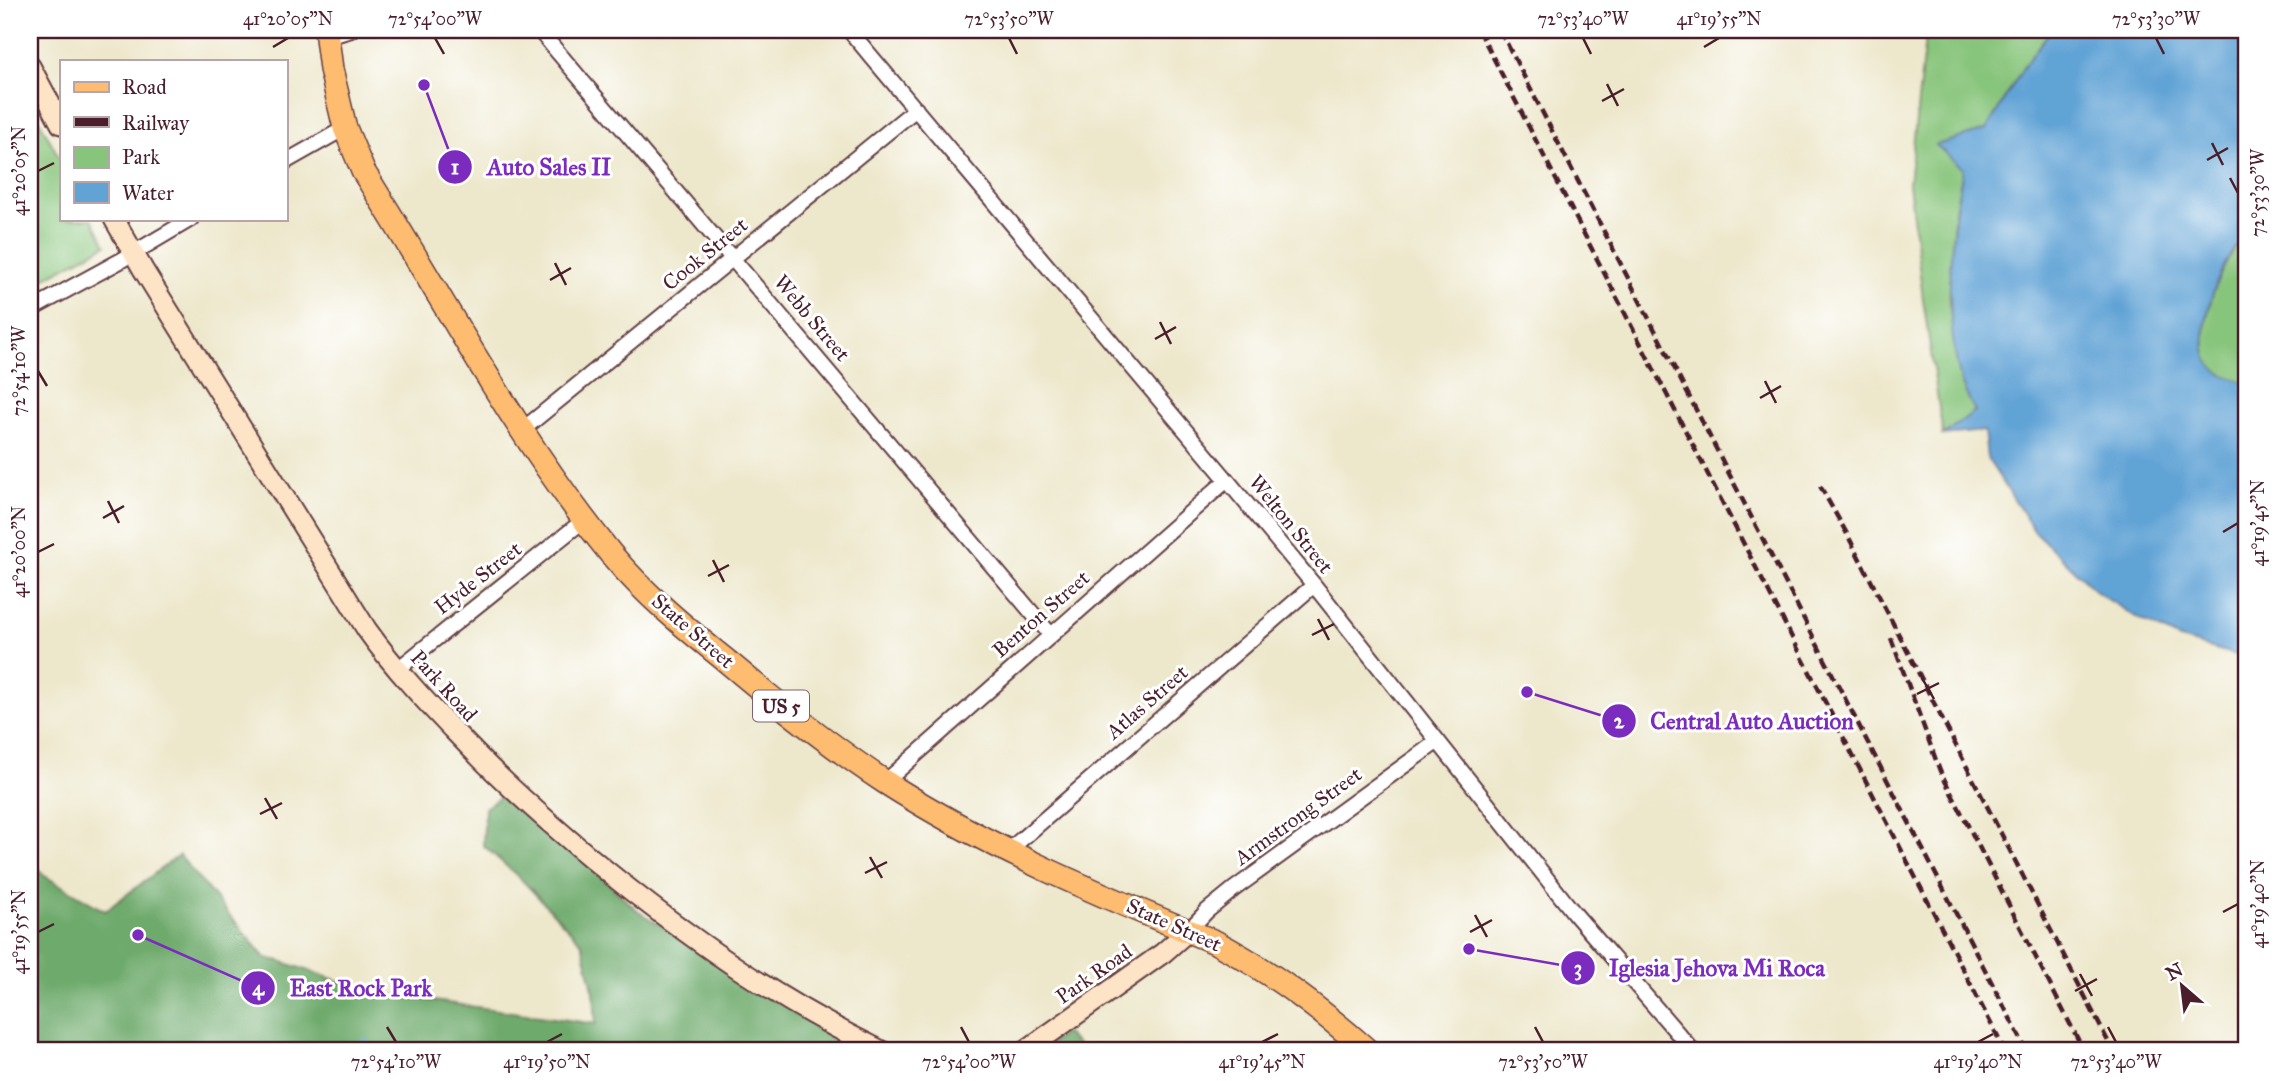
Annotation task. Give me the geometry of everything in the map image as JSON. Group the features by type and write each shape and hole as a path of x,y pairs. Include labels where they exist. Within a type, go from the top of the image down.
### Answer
{"main road":[{"name":"State Street","path":"326,33 331,69 345,128 363,171 521,431 551,477 614,557 695,636 814,732 885,782 948,820 1008,851 1238,954 1313,1004 1368,1051"},
{"path":"30,66 60,122"},
{"name":"Park Road","path":"115,220 344,594 376,642 441,718 520,798 674,925 794,1005 882,1051"},
{"name":"Park Road","path":"1025,1051 1163,953 1188,931"}],"street":[{"path":"326,33 351,30"},
{"name":"Webb Street","path":"539,30 734,257 1050,634"},
{"name":"Welton Street","path":"849,30 1314,585 1573,912 1693,1051"},
{"name":"Cook Street","path":"521,431 916,109"},
{"path":"287,161 345,128"},
{"path":"30,310 189,220"},
{"name":"Benton Street","path":"885,782 1227,480"},
{"name":"Hyde Street","path":"398,669 584,520"},
{"name":"Atlas Street","path":"1008,851 1314,585"},
{"name":"Armstrong Street","path":"1188,931 1234,889 1438,741"}],"green space":[{"path":"1926,30 2051,30 2026,63 1963,169 1954,215 1949,303 1962,383 1975,411 1943,435 1909,183"},
{"path":"30,103 60,159 60,220 93,220 106,245 30,286"},
{"path":"2247,236 2247,383 2226,376 2212,366 2205,350 2205,333 2207,315 2220,276 2228,258"},
{"path":"508,791 638,911 801,1014 865,1051 30,1051 30,856 43,875 105,911 179,855 265,958 370,992 596,1024 594,993 582,943 522,880 483,845 485,808"},
{"path":"1065,1033 1084,1051 1041,1051"}],"water":[{"path":"2051,30 2247,30 2247,236 2228,258 2213,295 2207,315 2205,350 2209,362 2216,370 2247,383 2247,658 2180,639 2139,619 2098,593 2035,532 1987,458 1984,431 1943,435 1975,411 1961,381 1955,355 1950,302 1951,248 1963,169 1936,145 1986,130 2026,63"}],"waterway":[{"path":"365,1040 366,1051"}],"railway":[{"path":"1479,30 2005,1051"},
{"path":"1500,30 2027,1051"},
{"path":"1820,486 2113,1051"},
{"path":"1891,638 1940,771 2084,1051"}],"place":[{"name":"Auto Sales II","path":"424,85"},
{"name":"Central Auto Auction","path":"1527,692"},
{"name":"East Rock Park","path":"138,935"},
{"name":"Iglesia Jehova Mi Roca","path":"1469,949"}]}
